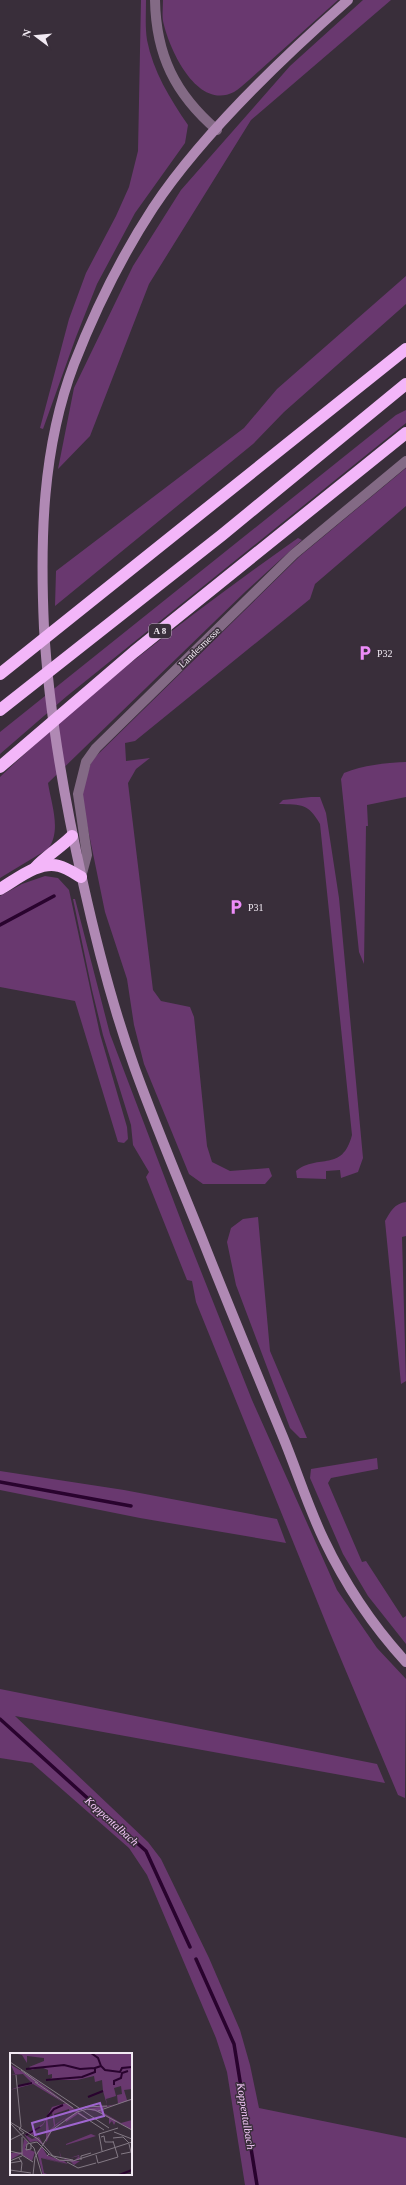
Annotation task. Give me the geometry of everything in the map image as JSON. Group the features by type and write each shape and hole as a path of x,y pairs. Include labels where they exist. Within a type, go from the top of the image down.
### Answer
{"highway":[{"path":"0,674 406,349"},
{"path":"0,710 222,535 406,384"},
{"name":"A 8","path":"0,767 134,652 341,487 406,433"},
{"path":"0,889 34,869 45,857 59,849 72,836"},
{"path":"34,869 54,865 61,866 81,877"}],"main road":[{"path":"348,0 252,91 191,157 154,206 110,281 72,368 52,444 45,491 42,533 42,575 46,647 60,775 81,877 102,966 134,1065 226,1301 312,1514 344,1577 381,1633 406,1662"}],"street":[{"path":"155,0 158,36 170,72 194,109 217,130"},
{"name":"Landesmesse","path":"81,877 87,856 78,794 86,762 96,748 294,554 406,461"}],"shaded area":[{"path":"141,0 146,0 146,35 153,63 169,95 188,125 185,143 135,213 97,284 43,429 40,428 69,319 86,273 116,216 129,187 138,151"},
{"path":"163,0 338,0 240,88 234,92 221,96 208,93 197,85 178,61 171,47 163,21"},
{"path":"363,0 391,0 251,120 149,284 90,436 58,469 74,388 133,266 181,190 290,66"},
{"path":"406,276 406,304 284,412 253,444 55,606 56,571 244,428 277,389"},
{"path":"406,410 406,423 67,696 0,754 0,732 396,415"},
{"path":"406,468 406,506 315,584 310,599 135,741 125,743 126,761 150,758 136,769 128,783 153,990 161,1001 190,1007 194,1017 207,1146 212,1162 230,1171 269,1168 272,1176 265,1184 203,1184 189,1174 144,1064 134,1025 127,979 105,912 82,800 84,784 92,760 300,556"},
{"path":"298,538 302,540 246,591 48,783 55,825 52,842 48,849 0,878 0,777 35,744 145,652 183,622"},
{"path":"406,762 406,797 367,805 368,826 366,826 364,964 359,952 341,779 344,773 359,768"},
{"path":"320,797 326,813 339,898 363,1158 358,1172 341,1178 340,1170 326,1171 326,1179 297,1178 296,1171 313,1163 336,1158 348,1147 352,1135 320,824 312,812 304,806 279,804 283,800"},
{"path":"45,876 58,878 69,890 100,1034 127,1127 128,1139 124,1143 118,1142 75,1001 0,987 0,896 22,884"},
{"path":"73,899 75,899 110,1034 185,1231 252,1400 337,1590 377,1648 406,1679 405,1798 398,1795 330,1633 196,1302 192,1281 187,1280 146,1177 149,1172 133,1145 131,1125 103,1035 92,990"},
{"path":"406,1202 406,1236 402,1237 406,1381 401,1384 385,1221 396,1206"},
{"path":"258,1217 270,1351 307,1438 300,1438 290,1428 236,1285 227,1242 231,1228 243,1219"},
{"path":"377,1458 378,1469 331,1478 328,1483 362,1562 366,1561 403,1618 406,1616 406,1644 368,1596 343,1554 310,1478 311,1469"},
{"path":"0,1471 124,1490 277,1519 286,1543 140,1518 0,1490"},
{"path":"0,1689 377,1764 385,1783 15,1716 148,1842 161,1859 209,1958 240,2030 250,2065 259,2108 406,2138 406,2185 245,2185 227,2072 216,2038 147,1875 129,1848 32,1763 0,1758"}],"waterway":[{"path":"0,925 54,896"},
{"path":"0,1482 131,1506"},
{"name":"Koppentalbach","path":"0,1719 146,1851 190,1947"},
{"name":"Koppentalbach","path":"196,1959 234,2044 257,2185"}],"place":[{"name":"P32","path":"365,653"},
{"name":"P31","path":"236,907"}]}
